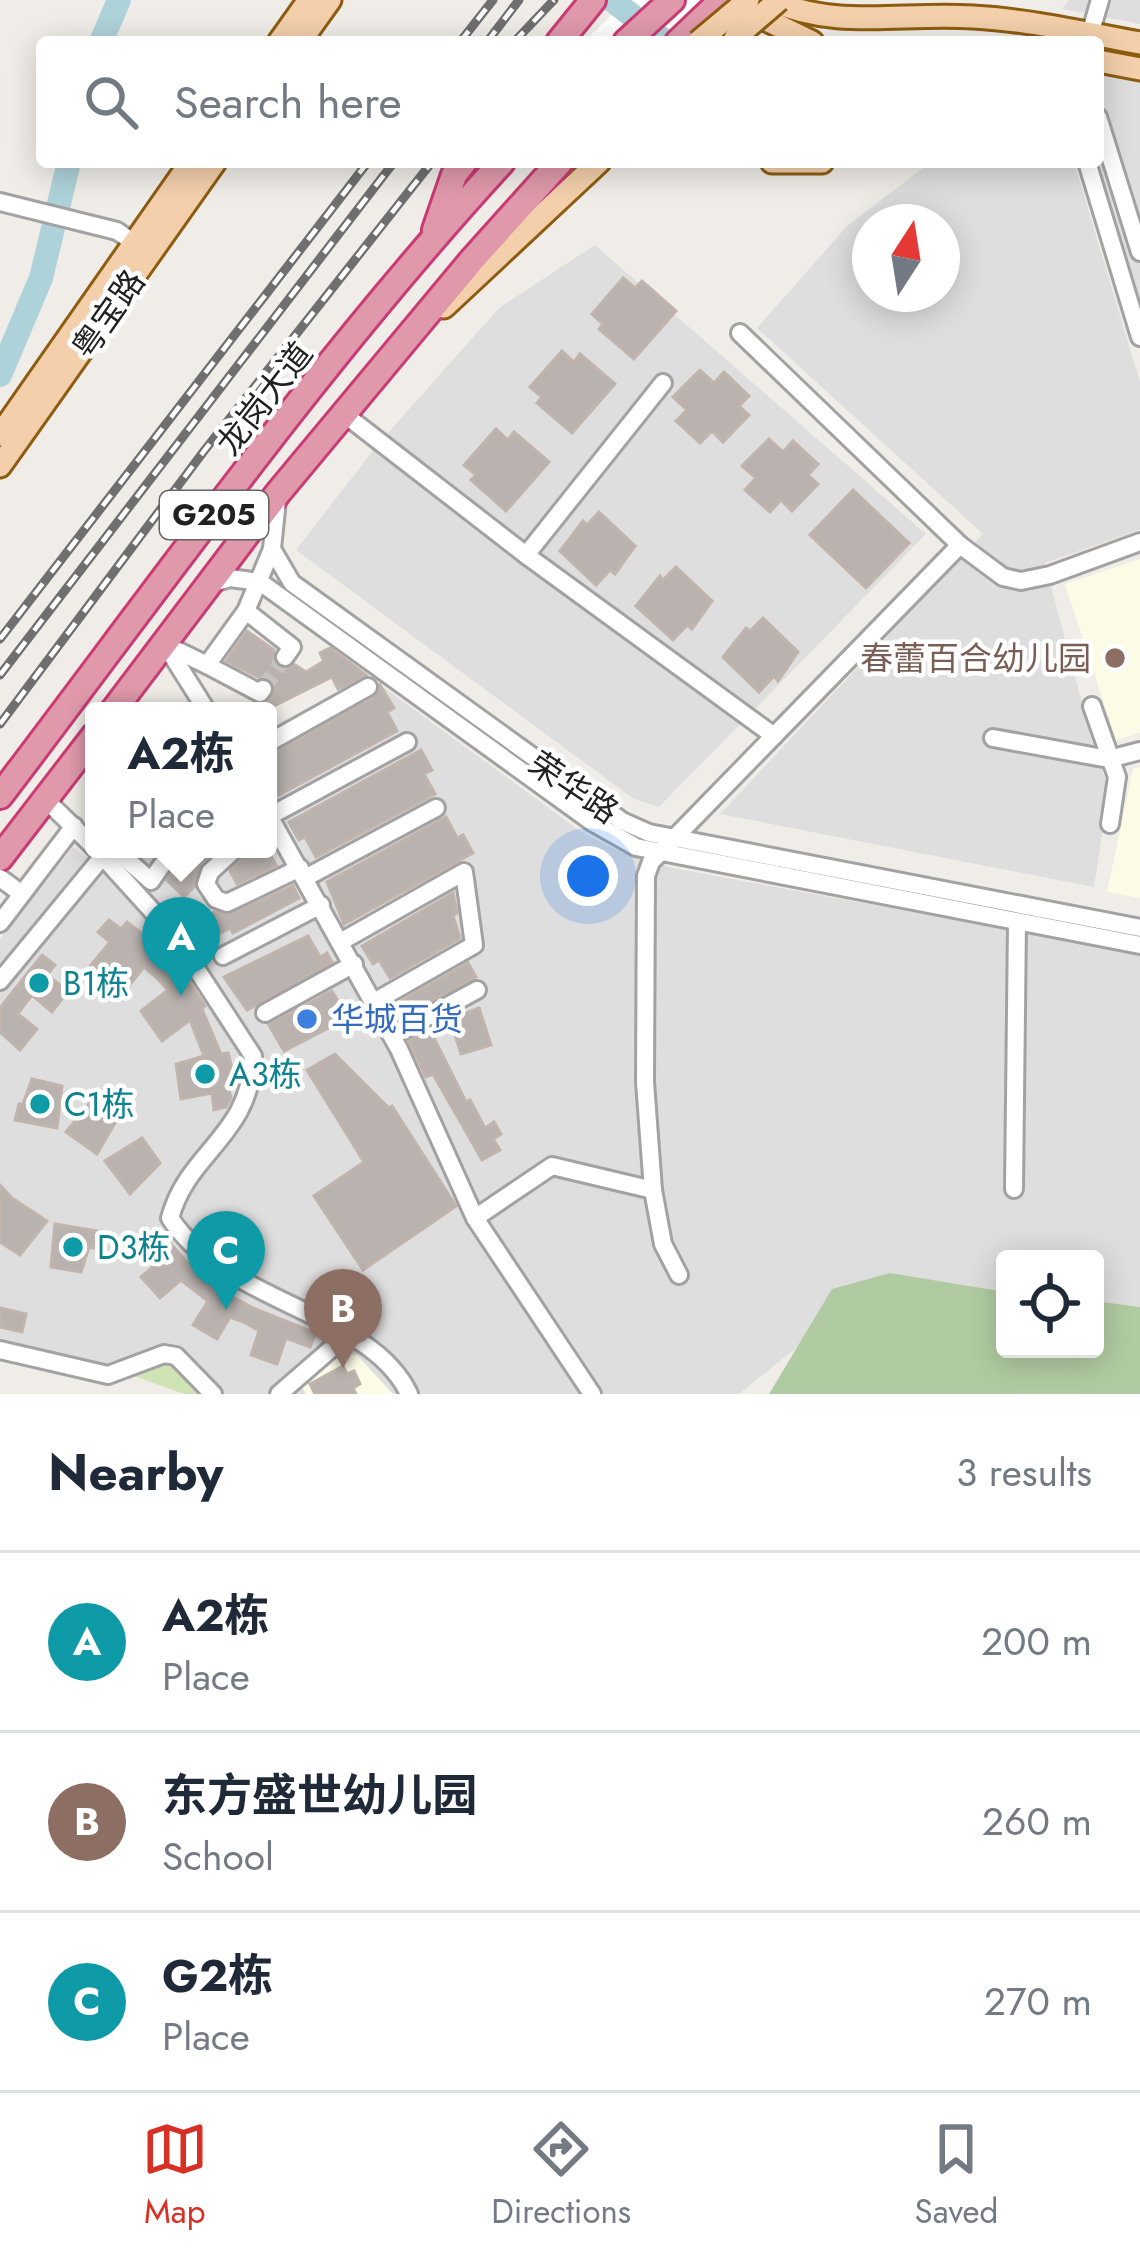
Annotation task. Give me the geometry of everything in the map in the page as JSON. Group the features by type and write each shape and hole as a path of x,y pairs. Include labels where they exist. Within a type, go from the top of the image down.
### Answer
{"highway":[{"path":"564,36 593,0"},
{"path":"633,36 672,0"},
{"path":"684,36 722,0"},
{"path":"432,238 459,168"},
{"name":"龙岗大道","path":"0,796 432,238 496,168"},
{"name":"G205","path":"120,702 278,493 555,168"},
{"path":"0,858 85,748"}],"main road":[{"path":"283,36 309,0"},
{"path":"304,36 330,0"},
{"path":"631,36 662,0"},
{"path":"733,0 798,36"},
{"path":"705,36 748,0"},
{"path":"738,36 775,0 817,17 913,14 1028,22 1081,36"},
{"path":"913,14 956,0"},
{"path":"1104,39 1140,43"},
{"path":"1104,62 1140,69"},
{"name":"粤宝路","path":"0,466 188,168"},
{"name":"粤宝路","path":"0,435 141,248 210,168"},
{"path":"395,352 593,168"}],"street":[{"path":"1090,36 1100,0"},
{"path":"1104,136 1140,252"},
{"path":"1089,168 1140,337"},
{"path":"9,204 117,231 141,248"},
{"path":"740,333 985,567 1021,581 1140,542"},
{"path":"526,555 663,383"},
{"path":"344,414 526,555 774,736"},
{"path":"207,665 246,611 260,582 272,549 278,493"},
{"path":"680,1275 663,1244 653,1190 645,1082 646,876 651,862 960,545"},
{"name":"荣华路","path":"272,549 292,584 543,766 622,821 649,833 1140,928"},
{"path":"209,584 230,578 260,582"},
{"name":"荣华路","path":"260,582 616,838 660,853 1140,944"},
{"path":"246,611 292,647 285,657"},
{"path":"164,644 260,693 263,689"},
{"path":"164,644 201,702"},
{"path":"277,738 368,687"},
{"path":"1092,706 1117,776 1110,824"},
{"path":"993,738 1109,759 1140,751"},
{"path":"277,810 407,742"},
{"path":"46,800 85,835"},
{"path":"225,858 210,872 206,884 216,899 226,903 303,873 436,808"},
{"path":"0,923 74,826"},
{"path":"277,830 392,1036 475,1218 592,1394"},
{"path":"0,982 96,858"},
{"path":"109,858 175,936 253,1056 253,1077 242,1107 223,1140 178,1191 170,1218 209,1262 347,1334 398,1370 409,1394"},
{"path":"115,858 151,881 167,858"},
{"path":"342,940 464,872 474,945 374,1002"},
{"path":"0,878 22,894"},
{"path":"223,956 321,904"},
{"path":"1015,1189 1017,922"},
{"path":"265,1012 354,964"},
{"path":"392,1036 477,990"},
{"path":"475,1218 552,1166 653,1190"},
{"path":"279,1394 347,1334"},
{"path":"0,1350 108,1375 164,1354 176,1356 212,1394"}],"shaded area":[{"path":"1069,0 1140,0 1140,24 1062,9"},
{"path":"1104,73 1140,80 1140,299 1098,168 1104,168"},
{"path":"923,168 1076,168 1140,382 1140,530 1045,563 1109,790 1094,887 720,814 983,534 757,328 852,222 852,312 960,312 960,204 876,204"},
{"path":"595,245 926,534 659,807 634,799 296,550 378,444 499,308"},
{"name":"春蕾百合幼儿园","path":"1140,559 1140,733 1116,740 1065,584"},
{"path":"368,676 583,833 622,853 673,868 1140,954 1140,1307 1104,1302 1104,1250 996,1250 996,1292 832,1289 801,1344 739,1394 203,1394 162,1353 134,1376 0,1342 0,939 73,847 117,887 129,871 117,858 277,858 277,724"},
{"path":"1140,767 1140,898 1107,892 1133,769"},
{"path":"342,1353 357,1355 393,1394 306,1394 298,1380"}],"green space":[{"path":"890,1273 996,1291 996,1358 1104,1358 1104,1302 1140,1307 1140,1394 769,1394 832,1289"},
{"path":"162,1353 203,1394 184,1394 134,1376"}],"pier":[{"path":"628,0 770,0 729,36 589,36"}],"building":[{"path":"623,278 635,288 642,281 676,311 634,359 599,329 603,324 592,314"},
{"path":"562,351 574,362 580,354 615,384 572,433 537,403 542,397 530,387"},
{"path":"700,370 714,383 724,372 749,396 739,406 749,415 723,442 712,431 700,443 676,421 687,410 673,397"},
{"path":"496,429 508,440 514,432 549,462 506,511 471,480 476,475 464,465"},
{"path":"769,439 783,452 793,441 818,464 808,475 818,484 792,511 781,500 770,512 745,490 756,478 742,466"},
{"path":"853,490 909,543 866,588 810,535"},
{"path":"599,512 635,546 615,574 610,570 596,585 560,551 583,521 587,525"},
{"path":"676,567 712,601 692,629 687,625 673,640 636,606 660,576 663,580"},
{"path":"763,618 798,652 778,681 774,676 759,692 723,657 746,628 750,631"},
{"path":"247,631 274,650 273,661 283,669 295,665 306,672 324,661 320,653 330,648 366,675 338,689 332,677 277,704 268,702 275,692 272,680 226,661"},
{"path":"380,685 394,708 387,712 397,731 279,795 277,751 374,698"},
{"path":"421,750 432,770 424,774 435,794 316,857 305,837 299,840 289,822"},
{"path":"446,817 457,838 463,835 473,853 344,924 327,882"},
{"path":"181,858 206,858 194,887 184,897 167,880"},
{"path":"241,858 272,858 276,865 237,884 230,871"},
{"path":"293,886 299,898 233,933 230,928 204,942 194,923 214,912 232,914"},
{"path":"453,893 460,938 390,978 379,960 373,964 362,946"},
{"path":"109,920 121,929 127,922 156,944 151,951 181,981 186,977 205,1006 202,1009 221,1054 228,1053 236,1083 228,1086 231,1098 226,1107 214,1110 212,1093 181,1099 176,1064 204,1056 190,1020 162,1041 141,1011 168,990 156,977 144,967 124,992 91,965 110,942 98,932"},
{"path":"308,936 320,957 327,953 332,962 247,1010 224,977"},
{"path":"42,955 55,965 47,975 68,991 52,1012 32,995 18,1014 37,1029 20,1050 0,1032 0,1008"},
{"path":"468,963 476,977 399,1018 391,1007"},
{"name":"华城百货","path":"332,991 348,1018 284,1051 269,1025"},
{"path":"479,1008 491,1045 461,1054 450,1019"},
{"path":"430,1030 466,1102 470,1100 485,1128 494,1122 501,1134 493,1139 500,1150 482,1160 433,1074 426,1077 409,1041"},
{"path":"335,1054 392,1106 456,1206 363,1270 314,1196 364,1162 307,1070"},
{"name":"C1栋","path":"32,1079 62,1086 57,1128 15,1120"},
{"path":"93,1099 119,1116 97,1154 66,1132"},
{"name":"C1栋","path":"142,1138 160,1163 130,1194 105,1161"},
{"path":"0,1185 47,1221 20,1255 0,1242"},
{"name":"D3栋","path":"55,1224 97,1231 81,1272 51,1267"},
{"path":"159,1230 202,1280 253,1308 316,1333 310,1347 286,1338 277,1364 251,1355 259,1331 246,1323 230,1317 217,1339 193,1325 208,1301 181,1280 160,1298 141,1277 162,1259 147,1241"},
{"path":"0,1308 26,1314 22,1332 0,1327"},
{"path":"343,1366 347,1374 354,1371 360,1384 353,1388 356,1394 315,1394 310,1384"}],"waterway":[{"path":"104,36 119,0"},
{"path":"612,0 658,36"},
{"path":"0,375 41,278 68,168"}],"tunnel":[{"path":"263,689 285,657"}],"railway":[{"path":"465,36 493,0"},
{"path":"492,36 519,0"},
{"path":"520,36 554,0"},
{"path":"0,639 363,168"},
{"path":"0,675 389,168"},
{"path":"0,724 204,451 427,168"}],"place":[{"name":"春蕾百合幼儿园","path":"1115,658"},
{"name":"B1栋","path":"39,983"},
{"name":"A2栋","path":"181,996"},
{"name":"华城百货","path":"307,1019"},
{"name":"A3栋","path":"205,1074"},
{"name":"C1栋","path":"40,1104"},
{"name":"D3栋","path":"73,1247"},
{"name":"G2栋","path":"226,1310"},
{"name":"东方盛世幼儿园","path":"343,1368"}]}
